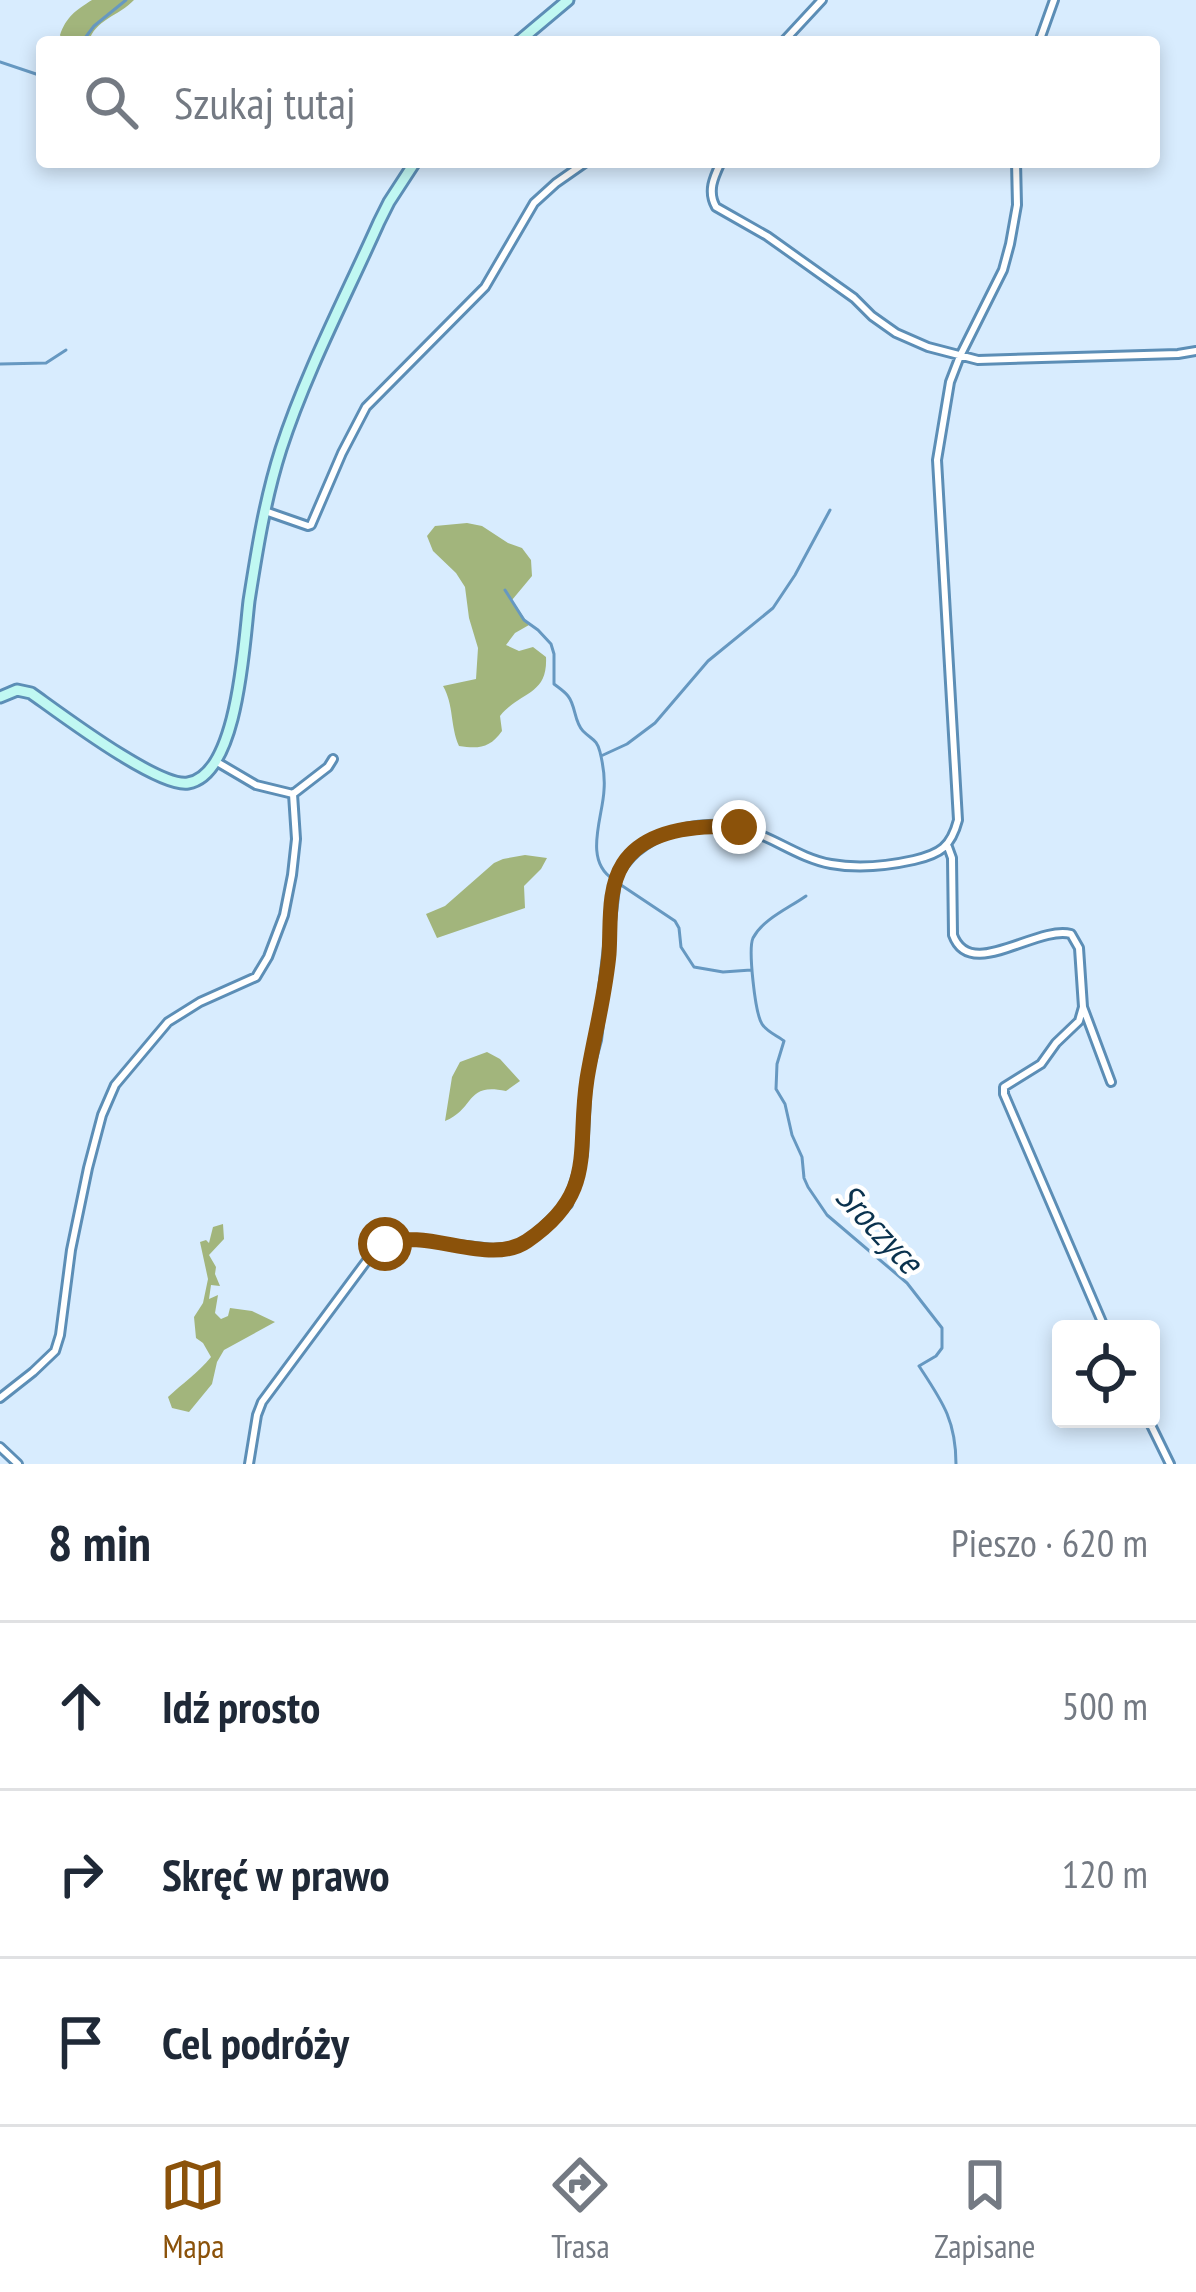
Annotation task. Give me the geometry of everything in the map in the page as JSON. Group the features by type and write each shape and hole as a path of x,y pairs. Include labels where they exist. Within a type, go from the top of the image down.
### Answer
{"street":[{"path":"525,36 568,0"},
{"path":"789,36 822,0"},
{"path":"1041,36 1054,0"},
{"path":"0,697 17,690 31,692 138,766 175,782 188,784 217,762 232,720 265,511 281,449 389,202 411,168"},
{"path":"265,511 311,524 366,407 485,287 534,203 577,168"},
{"path":"719,168 711,188 716,207 767,236 896,333 928,347 978,360 1196,351"},
{"path":"249,1464 262,1402 371,1255 391,1241 404,1239 493,1249 517,1247 568,1204 584,1155 587,1077 600,1020 616,879 637,849 654,838 711,825 739,827 802,856 844,865 884,866 948,847 958,820 937,460 950,382 1003,270 1017,205 1016,168"},
{"path":"293,794 333,759"},
{"path":"217,762 256,785 293,794"},
{"path":"0,1398 55,1351 88,1168 115,1084 168,1022 246,983 263,968 284,915 292,875 293,794"},
{"path":"948,847 956,945 980,956 1034,937 1062,931 1071,934 1079,948 1083,1007 1111,1082"},
{"path":"1083,1007 1079,1021 1041,1064 1004,1087 1004,1094 1102,1320"},
{"path":"1152,1428 1170,1464"},
{"path":"0,1447 18,1464"}],"green space":[{"path":"92,0 134,0 101,23 92,36 60,36 76,11"},
{"path":"467,523 522,548 531,560 532,576 512,600 529,625 506,645 519,651 533,647 546,657 538,686 500,716 498,737 472,747 459,746 443,686 476,679 478,648 465,587 433,551 427,536 435,526"},
{"path":"525,855 547,858 524,886 525,908 437,938 426,914 445,906 494,863"},
{"path":"487,1052 520,1081 506,1091 477,1093 445,1121 452,1077 460,1062"},
{"path":"223,1224 224,1239 209,1255 220,1286 211,1285 209,1299 218,1295 215,1313 221,1319 230,1308 252,1311 275,1322 224,1350 212,1384 189,1412 172,1408 168,1397 211,1357 196,1338 194,1317 203,1303 208,1279 200,1242 209,1243 213,1227"}],"waterway":[{"path":"86,36 126,0"},
{"path":"0,62 36,74"},
{"path":"0,364 46,363 66,350"},
{"name":"Sroczyce","path":"601,756 655,723 708,661 773,608 830,510"},
{"path":"505,590 524,620 551,644 554,684 568,696 580,727 599,748 604,785 597,850 604,871 613,879"},
{"name":"Sroczyce","path":"621,885 675,921 681,947 694,967 751,970"},
{"name":"Sroczyce","path":"806,896 763,925 752,944 759,1018 784,1041 776,1089 802,1157 804,1178 827,1215 907,1283 942,1328 942,1348 919,1366 946,1412 956,1464"}],"route":[{"path":"385,1244 404,1239 493,1249 517,1247 568,1204 584,1155 587,1077 597,1040 613,896 623,863 654,838 711,825 739,827"}]}
